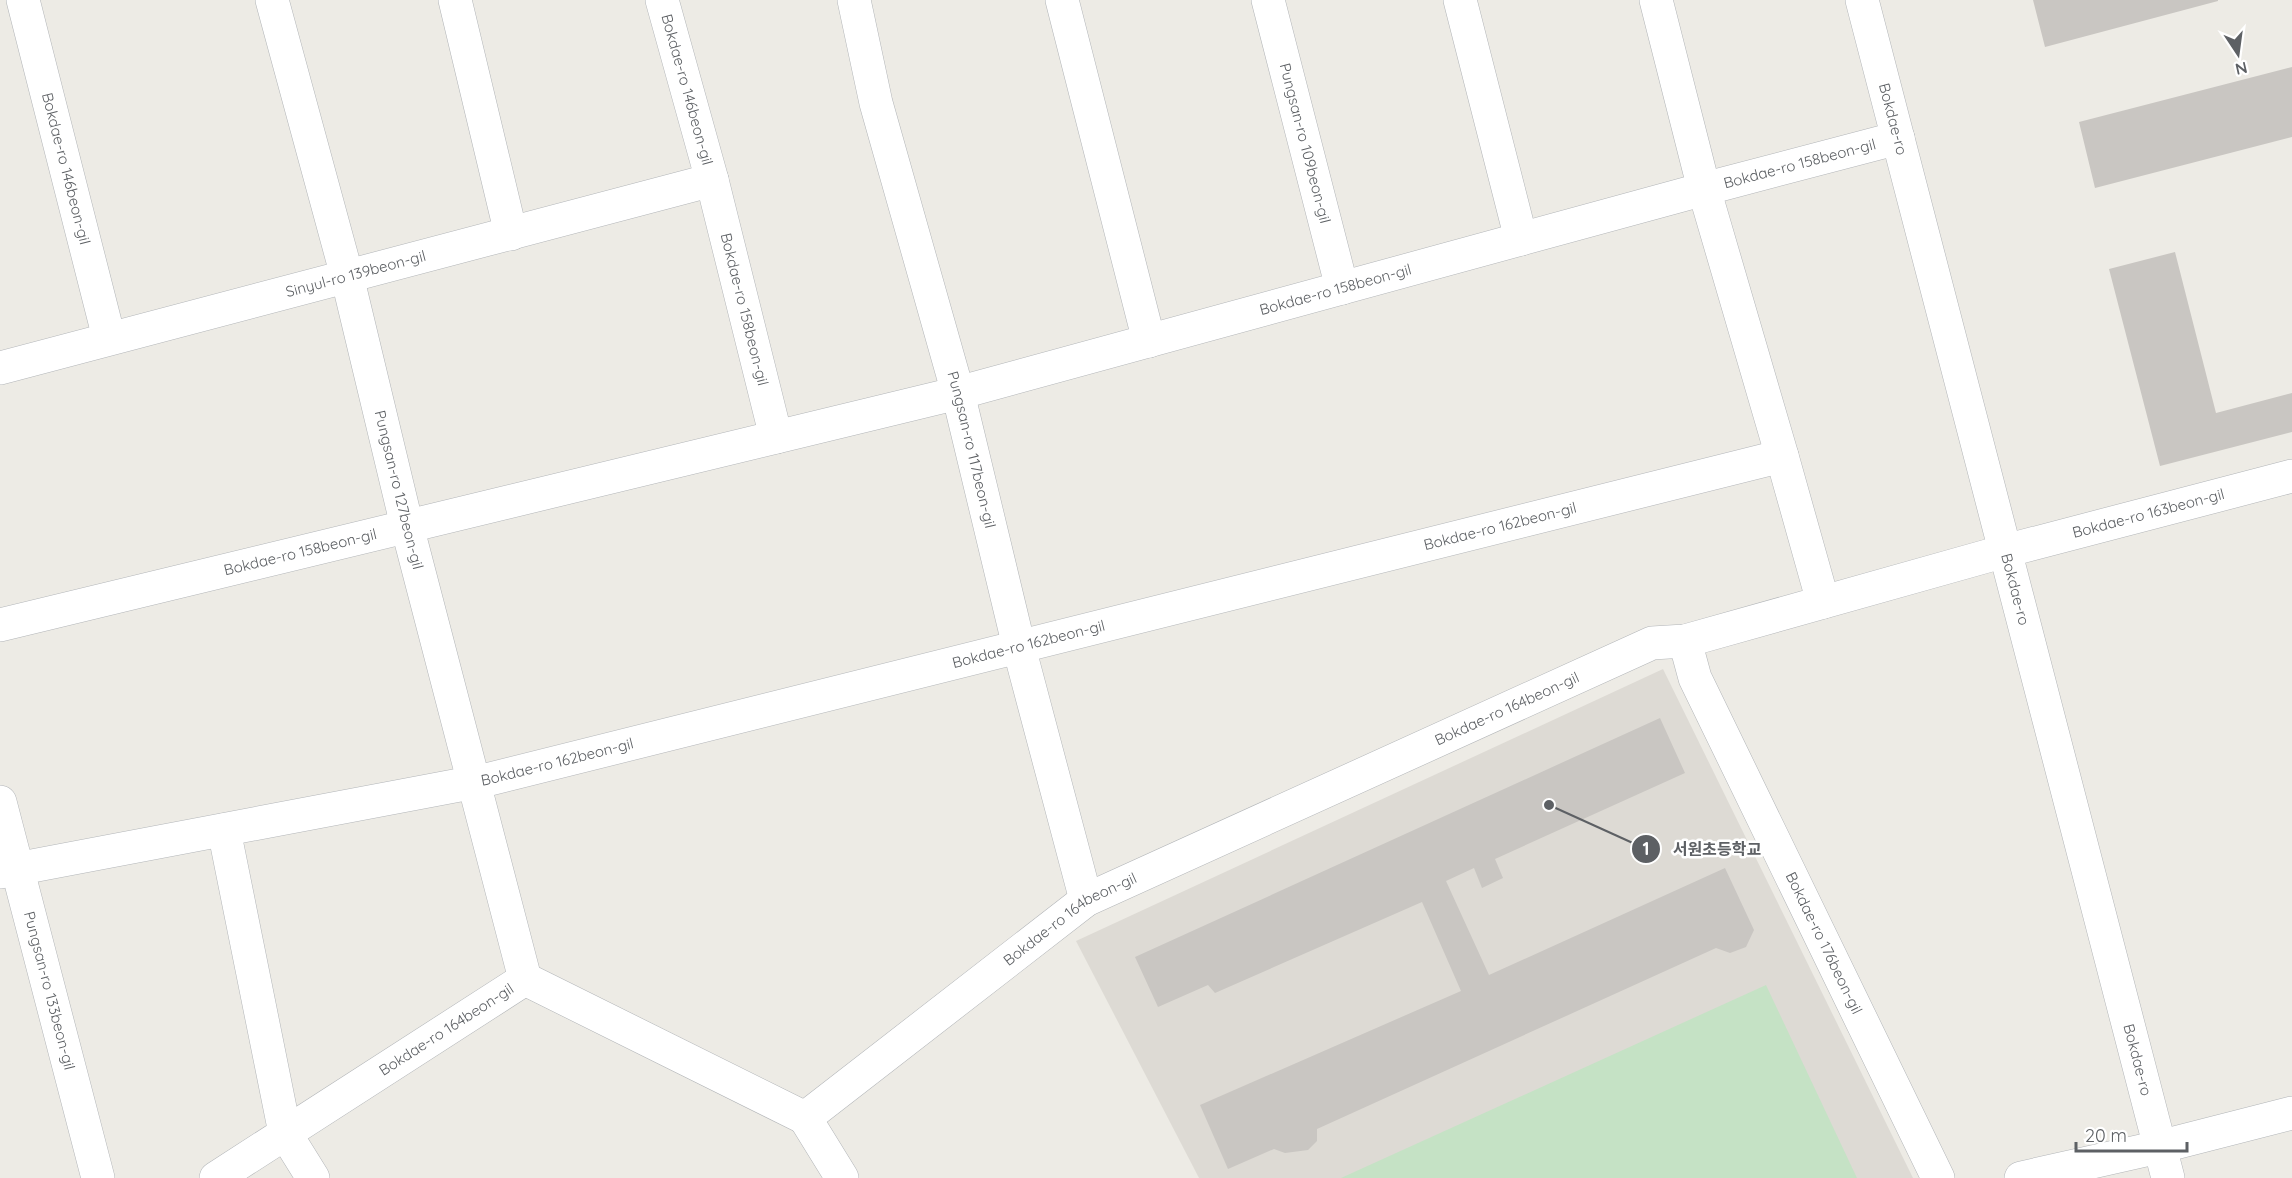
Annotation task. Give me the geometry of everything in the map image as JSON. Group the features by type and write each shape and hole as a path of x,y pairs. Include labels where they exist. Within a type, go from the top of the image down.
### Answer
{"street":[{"name":"Bokdae-ro 146beon-gil","path":"23,0 109,338"},
{"name":"Pungsan-ro 127beon-gil","path":"272,0 347,276 407,526 525,979"},
{"path":"455,0 511,234"},
{"name":"Bokdae-ro 146beon-gil","path":"662,0 712,180"},
{"name":"Pungsan-ro 117beon-gil","path":"854,0 876,103 958,393 1019,647 1086,900"},
{"path":"1062,0 1149,341"},
{"name":"Pungsan-ro 109beon-gil","path":"1268,0 1342,288"},
{"path":"1460,0 1521,239"},
{"name":"Bokdae-ro 158beon-gil","path":"1656,0 1704,189"},
{"name":"Bokdae-ro","path":"1862,0 2168,1178"},
{"name":"Bokdae-ro 158beon-gil","path":"0,625 958,393 1898,138"},
{"name":"Sinyul-ro 139beon-gil","path":"0,368 712,180"},
{"name":"Bokdae-ro 158beon-gil","path":"712,180 776,437"},
{"path":"1704,189 1823,602"},
{"name":"Bokdae-ro 162beon-gil","path":"8,870 475,782 1782,456"},
{"name":"Bokdae-ro 163beon-gil","path":"2005,551 2292,476"},
{"name":"Bokdae-ro 164beon-gil","path":"216,1178 525,979 805,1118 1086,900 1652,644 1685,641 2005,551"},
{"name":"Bokdae-ro 176beon-gil","path":"1685,641 1695,678 1938,1178"},
{"name":"Pungsan-ro 133beon-gil","path":"0,802 8,870 98,1178"},
{"path":"224,830 285,1133 313,1178"},
{"path":"2021,1178 2160,1147 2292,1113"},
{"path":"805,1118 842,1178"}],"shaded area":[{"path":"1663,669 1913,1178 1199,1178 1076,941"}],"green space":[{"path":"1766,985 1857,1178 1341,1178"}],"building":[{"path":"2033,0 2218,0 2218,1 2045,47"},
{"path":"2292,67 2292,137 2095,188 2079,122"},
{"path":"2175,252 2216,413 2292,393 2292,432 2160,466 2109,269"},
{"path":"1660,718 1685,773 1495,859 1503,878 1482,888 1474,868 1446,881 1489,975 1725,868 1754,930 1746,947 1730,953 1716,948 1317,1129 1317,1141 1308,1150 1285,1153 1274,1149 1228,1169 1200,1105 1461,991 1422,902 1215,993 1208,985 1158,1007 1135,957"}],"place":[{"name":"서원초등학교","path":"1549,805"}]}
